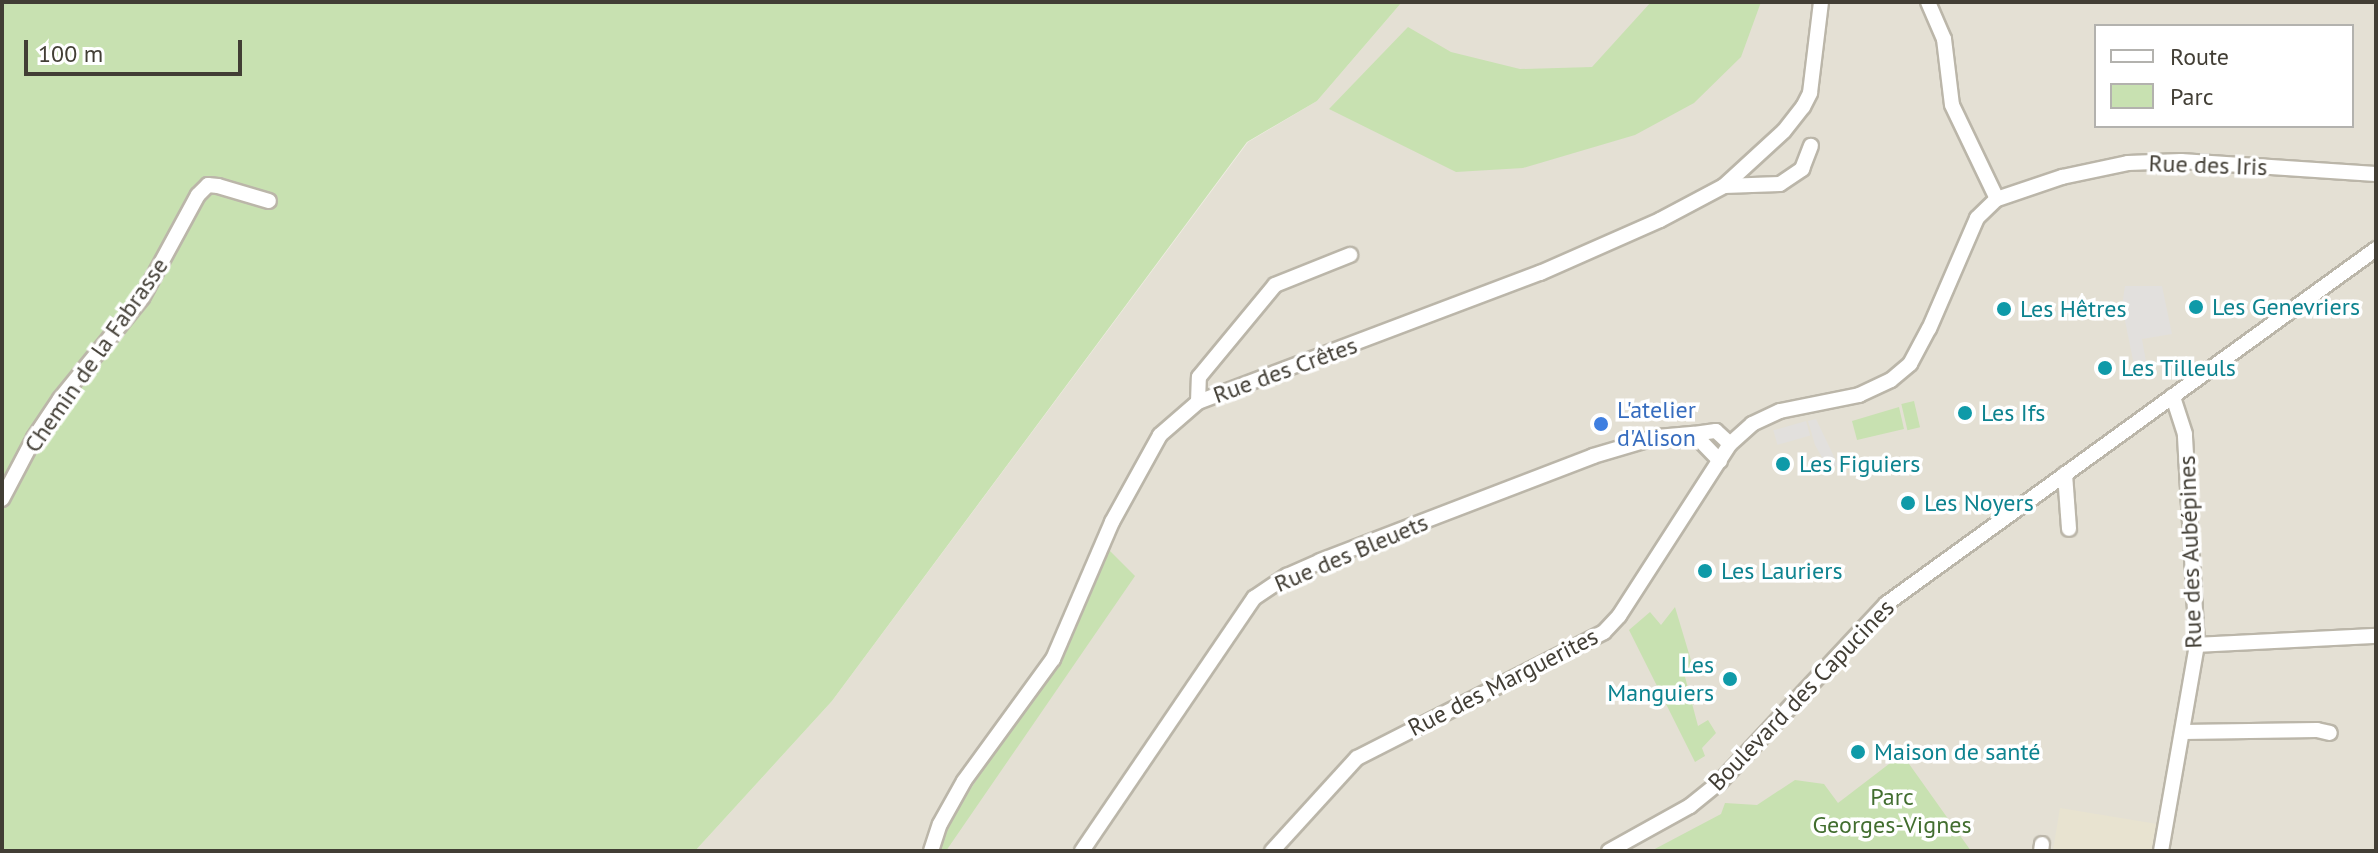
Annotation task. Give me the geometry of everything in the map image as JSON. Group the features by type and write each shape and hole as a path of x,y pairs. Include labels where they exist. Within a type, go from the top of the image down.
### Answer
{"street":[{"name":"Rue des Crêtes","path":"931,851 940,824 964,781 1053,659 1112,522 1160,435 1198,402 1251,385 1540,273 1660,220 1724,186 1763,152 1803,107 1810,93 1821,2"},
{"path":"1730,444 1752,424 1780,411 1859,395 1891,380 1910,364 1929,329 1977,218 1997,199 1952,105 1946,76 1944,39 1928,2"},
{"name":"Rue des Crêtes","path":"1724,186 1780,184 1802,169 1811,146"},
{"name":"Rue des Iris","path":"1997,199 2054,179 2128,163 2181,161 2376,174"},
{"name":"Chemin de la Fabrasse","path":"2,499 34,438 60,399 142,298 198,195 208,185 269,201"},
{"name":"Boulevard des Capucines","path":"1609,851 1690,806 1720,782 1886,604 2376,249"},
{"path":"1198,402 1199,377 1275,285 1350,255"},
{"name":"Rue des Aubépines","path":"2161,851 2197,645 2185,434 2173,396"},
{"name":"Rue des Bleuets","path":"1082,851 1254,598 1287,576 1593,456 1657,437 1716,431 1730,444"},
{"path":"1694,434 1720,461"},
{"name":"Rue des Marguerites","path":"1272,851 1357,758 1604,632 1619,616 1730,444"},
{"path":"2065,474 2069,529"},
{"path":"2197,645 2376,636"},
{"path":"2183,732 2317,730 2330,733"}],"shaded area":[{"path":"1402,2 2376,2 2376,851 695,851 832,701 1248,142 1317,101"},
{"path":"2125,286 2162,286 2172,334 2142,339 2148,373 2136,375 2122,306"},
{"path":"1816,419 1838,465 1829,470 1815,445 1808,421"},
{"path":"1806,421 1810,435 1777,445 1773,430"},
{"path":"2060,808 2157,824 2153,851 2053,851"}],"green space":[{"path":"2,2 1402,2 1317,101 1247,142 832,701 695,851 2,851"},
{"path":"1651,2 1761,2 1741,57 1694,103 1635,135 1523,168 1456,172 1329,109 1408,27 1451,52 1520,69 1592,67"},
{"path":"1914,401 1920,427 1907,430 1901,404"},
{"path":"1899,407 1904,429 1857,440 1852,421"},
{"path":"1108,549 1135,576 946,851 941,851 945,828 1069,639"},
{"path":"1675,607 1693,667 1684,673 1698,726 1708,720 1716,733 1702,748 1705,756 1695,762 1629,630 1650,612 1661,625"},
{"name":"Parc Georges-Vignes","path":"1902,754 1971,851 1651,851 1721,814 1725,803 1757,805 1795,780 1824,784 1838,803"}],"place":[{"name":"Les Genevriers","path":"2196,307"},
{"name":"Les Hêtres","path":"2004,309"},
{"name":"Les Tilleuls","path":"2105,368"},
{"name":"Les Ifs","path":"1965,413"},
{"name":"L'atelier d'Alison","path":"1601,424"},
{"name":"Les Figuiers","path":"1783,464"},
{"name":"Les Noyers","path":"1908,503"},
{"name":"Les Lauriers","path":"1705,571"},
{"name":"Les Manguiers","path":"1730,679"},
{"name":"Maison de santé","path":"1858,752"}]}
